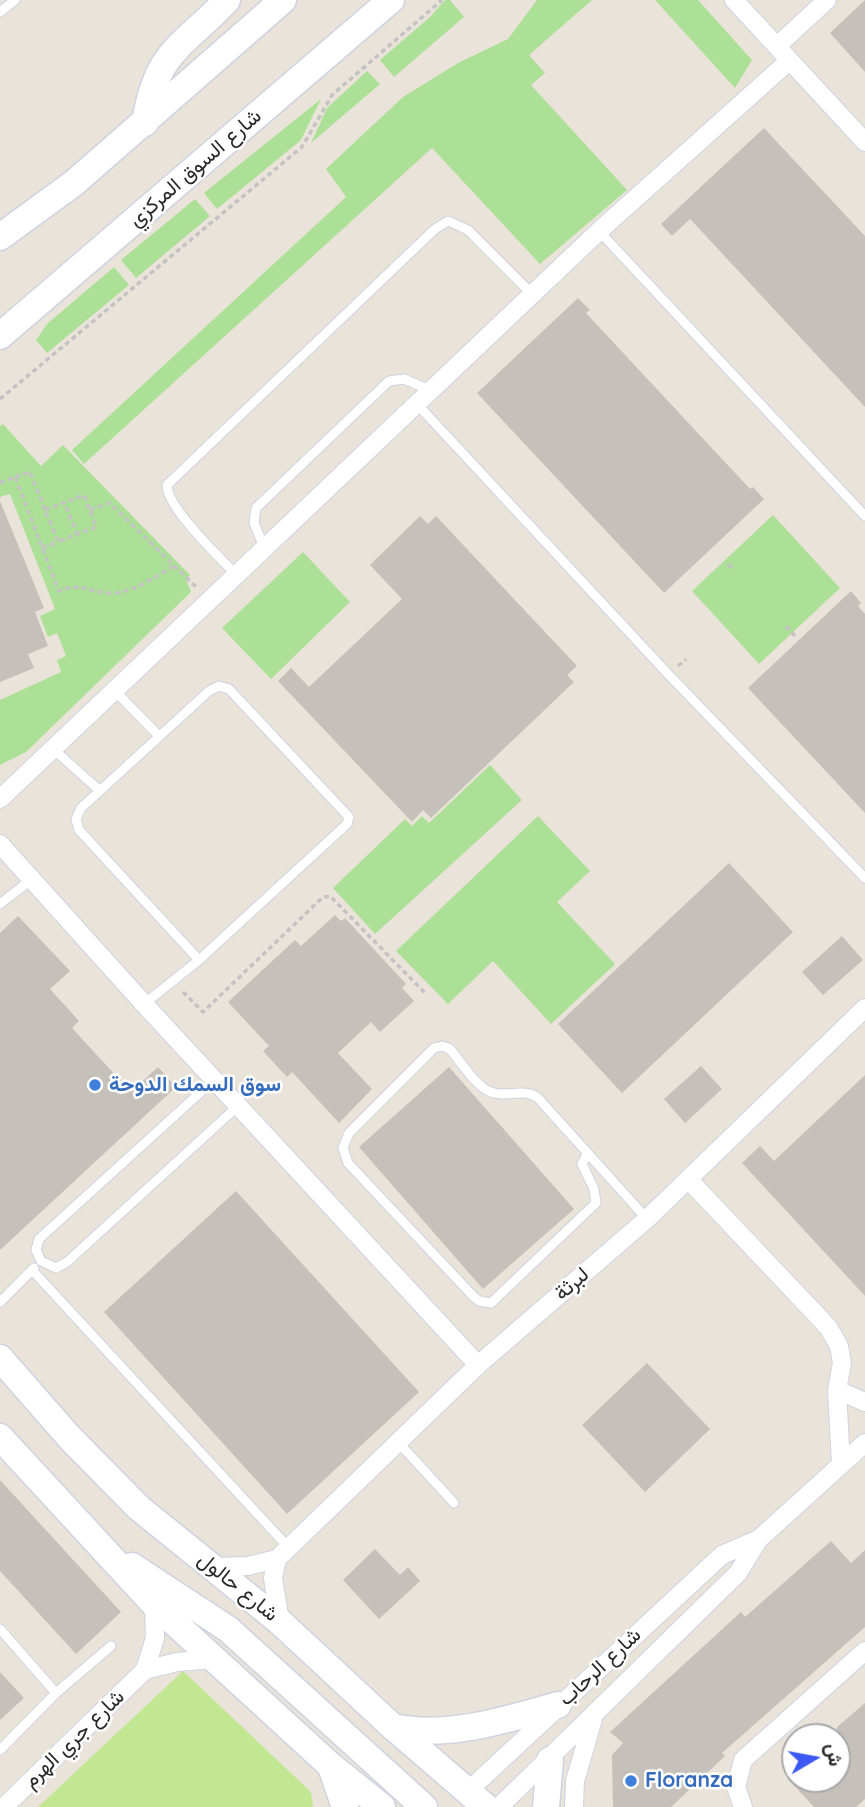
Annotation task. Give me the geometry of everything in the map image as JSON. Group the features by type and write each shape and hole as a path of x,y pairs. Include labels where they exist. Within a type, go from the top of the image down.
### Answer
{"main road":[{"path":"145,123 149,96 168,57 227,0"},
{"path":"0,255 74,183 283,0"},
{"name":"شارع السوق المركزي","path":"0,336 391,0"},
{"path":"0,237 74,183"},
{"name":"شارع حالول","path":"0,1358 70,1438 139,1508 280,1622 393,1727 468,1802"},
{"path":"0,1437 154,1604 331,1766 382,1807"},
{"path":"99,1545 228,1629 424,1807"},
{"path":"393,1727 410,1731 449,1729 558,1705"},
{"path":"546,1807 550,1760"},
{"path":"331,1766 345,1807"}],"street":[{"path":"734,0 865,142"},
{"path":"0,799 51,747 783,54 827,0"},
{"path":"0,844 478,1365"},
{"name":"لبرثة","path":"283,1553 478,1365 646,1219 865,1008"},
{"path":"688,1179 828,1327 839,1346 842,1363 837,1390 841,1464"},
{"path":"837,1390 865,1402"},
{"name":"شارع الرحاب","path":"499,1807 738,1573 759,1539 865,1443"},
{"name":"شارع الرحاب","path":"468,1802 558,1705 722,1555 759,1539"},
{"path":"214,1567 248,1566 283,1553"},
{"path":"280,1622 273,1578 283,1553"},
{"name":"شارع جري الهرم","path":"4,1807 145,1670 155,1638 154,1604"},
{"path":"743,1807 736,1787 743,1760 865,1651"},
{"path":"145,1670 177,1662 215,1659"},
{"path":"574,1807 575,1781 595,1714"}],"lane":[{"path":"0,12 15,0"},
{"path":"235,574 175,507 167,494 167,485 435,229 448,221 468,230 532,294"},
{"path":"599,231 865,516"},
{"path":"264,547 254,523 256,508 389,381 404,379 430,390"},
{"path":"416,403 669,675 865,878"},
{"path":"144,1004 200,960 347,824 349,817 229,689 219,686 209,691 158,735 80,808 76,819 79,830 200,960"},
{"path":"113,689 158,735"},
{"path":"51,747 99,790"},
{"path":"0,904 32,879"},
{"path":"588,1153 582,1164 594,1189 596,1202 491,1303 479,1301 464,1286 348,1163 343,1149 349,1133 434,1048 442,1046 450,1049 485,1090 492,1093 534,1094 588,1153 646,1219"},
{"path":"214,1080 39,1239 36,1250 41,1261 56,1268 67,1262 238,1106"},
{"path":"0,1302 41,1261"},
{"path":"32,1270 283,1553"},
{"path":"398,1442 454,1503"},
{"path":"0,1629 56,1693"},
{"path":"0,1749 56,1693 111,1646"}],"path":[{"path":"0,399 302,147 332,95 442,0"},
{"path":"0,483 30,472 58,542"},
{"path":"15,477 59,591 78,585 96,592 124,592 174,566"},
{"path":"42,548 96,527 84,495 45,510"},
{"path":"64,502 77,534"},
{"path":"90,510 110,503 208,599"},
{"path":"728,564 733,569"},
{"path":"786,626 796,636"},
{"path":"172,980 203,1012 323,897 330,896 379,943 426,994"}],"green space":[{"path":"445,0 450,0 464,17 394,77 380,60 430,17"},
{"path":"537,0 592,0 529,55 545,73 531,85 627,190 540,264 432,148 84,464 72,450 346,197 326,169 403,97 458,63 508,39"},
{"path":"655,0 698,0 752,60 735,88"},
{"path":"367,71 380,84 311,143 327,108"},
{"path":"321,99 301,140 217,209 204,193"},
{"path":"195,199 210,216 136,278 121,260"},
{"path":"114,267 129,285 47,353 36,340 47,324"},
{"path":"3,424 41,466 63,445 190,575 186,579 191,592 26,752 0,765 0,700 61,672 57,660 66,656 57,633 48,637 40,616 55,609 10,494 0,497 0,426"},
{"path":"773,515 840,588 759,664 692,591"},
{"path":"303,552 350,602 271,679 222,628"},
{"path":"490,765 522,800 375,934 333,888 405,819 412,826 422,816 429,823"},
{"path":"538,816 590,871 557,902 615,964 551,1024 493,961 448,1004 396,951"},
{"path":"183,1671 311,1792 313,1807 38,1807"}],"building":[{"path":"865,0 865,72 830,33"},
{"path":"764,128 865,236 865,407 690,219 672,236 661,224"},
{"path":"578,298 590,310 586,313 750,489 753,487 764,499 664,593 477,393"},
{"path":"0,501 44,608 35,612 48,646 28,654 34,668 0,682"},
{"path":"420,516 428,524 436,516 577,666 567,675 574,682 431,818 423,810 412,822 278,681 291,668 309,687 402,599 370,565"},
{"path":"851,591 861,603 858,606 865,614 865,813 748,688"},
{"path":"729,863 793,932 622,1093 558,1024"},
{"path":"335,915 341,921 345,918 406,984 402,988 414,1001 380,1032 371,1022 338,1053 372,1089 339,1123 292,1072 287,1077 263,1051 269,1046 228,1002 295,940 301,946"},
{"path":"18,916 70,971 50,989 79,1021 72,1028 131,1092 158,1067 176,1087 0,1250 0,933"},
{"path":"842,936 863,960 823,995 802,972"},
{"path":"701,1066 722,1089 685,1123 664,1099"},
{"path":"449,1067 574,1209 483,1289 359,1147"},
{"path":"865,1075 865,1296 742,1163 760,1146 774,1161"},
{"path":"236,1191 419,1392 287,1514 104,1312"},
{"path":"647,1363 710,1429 645,1492 582,1425"},
{"path":"0,1480 121,1612 76,1654 0,1571"},
{"path":"831,1541 851,1563 865,1550 865,1627 722,1753 725,1756 671,1807 613,1807 612,1755 623,1743 610,1732 741,1612 745,1617"},
{"path":"375,1549 400,1575 408,1567 420,1581 379,1619 343,1580"},
{"path":"0,1672 24,1698 0,1720"},
{"path":"865,1703 865,1799 856,1807 814,1807 801,1793 851,1793 851,1723 842,1723"}],"place":[{"name":"سوق السمك الدوحة","path":"95,1085"},
{"name":"Floranza","path":"631,1781"}]}
